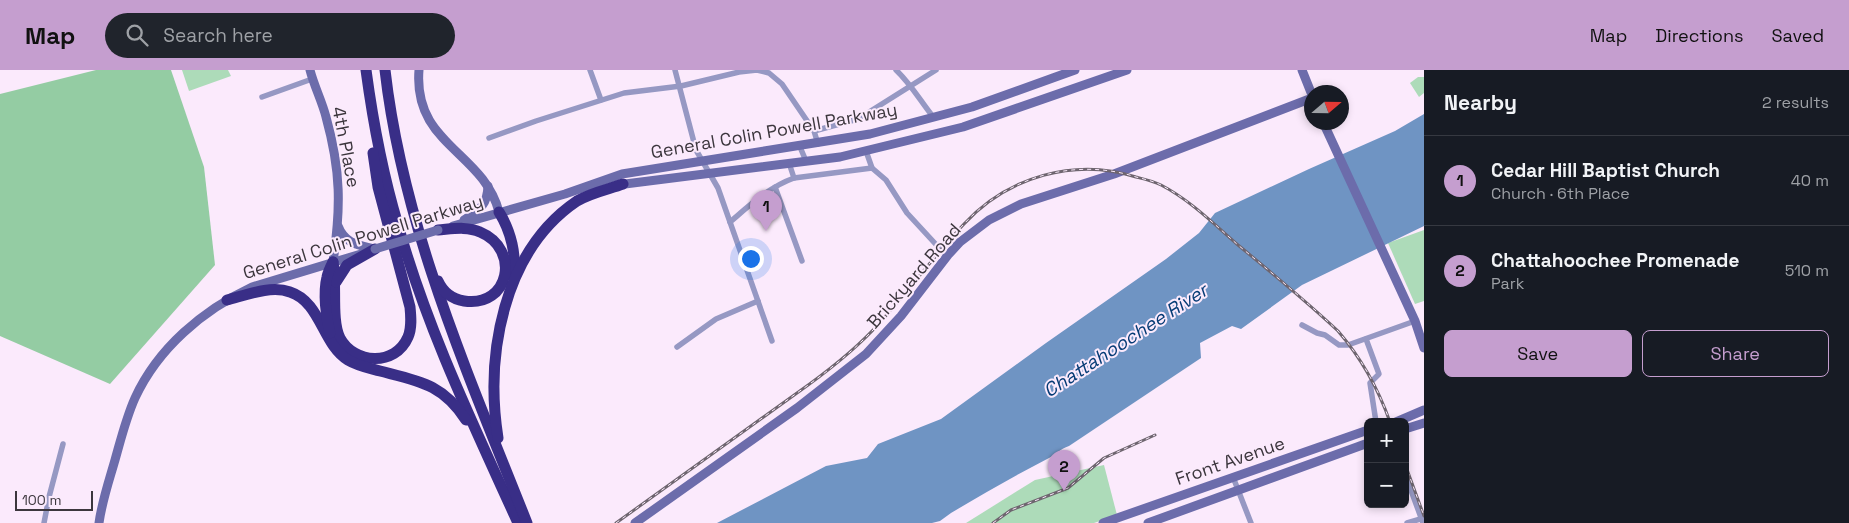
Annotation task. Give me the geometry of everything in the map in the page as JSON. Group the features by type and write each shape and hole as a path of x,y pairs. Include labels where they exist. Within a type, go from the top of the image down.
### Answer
{"highway":[{"path":"366,70 384,174 409,261 435,334 518,523"},
{"path":"384,70 402,168 428,263 442,304 527,523"},
{"path":"333,262 336,282 336,325 339,337 346,347 368,359 380,359 392,355 402,348 408,337 411,325 410,307 378,187 372,150 369,91"},
{"path":"502,459 494,413 493,383 501,322 520,270 537,240 556,218 579,200 623,184"},
{"path":"428,263 442,288 453,298 475,302 487,299 497,291 504,281 506,269 499,212"},
{"path":"499,212 505,222 514,253 515,267 510,294"},
{"path":"438,230 467,228 481,232 496,243 505,258"},
{"path":"336,282 347,265 375,249"},
{"path":"333,262 326,278 326,295 328,325 334,347"},
{"path":"227,300 272,290 290,292 304,300 311,308 334,347 348,360 364,367 422,382 439,389 460,410 482,444"}],"street":[{"name":"4th Place","path":"310,70 326,117 339,175 340,205 333,262"},
{"path":"419,70 418,87 426,115 442,139 488,186 495,198 499,212"},
{"path":"590,70 601,100"},
{"path":"675,70 696,150 718,188 772,341"},
{"path":"896,70 911,85 934,118"},
{"path":"814,131 858,119 936,70"},
{"name":"General Colin Powell Parkway","path":"99,523 122,432 134,399 143,382 164,353 204,315 252,287 438,230 565,194 622,174 701,160 800,147 870,134 980,104 1075,70"},
{"name":"General Colin Powell Parkway","path":"565,194 623,184 806,162 866,151 963,127 1127,70"},
{"path":"1302,70 1308,85"},
{"path":"489,138 624,93 680,86 739,72 762,71 774,76 782,84 814,131 818,144"},
{"path":"262,98 312,79"},
{"name":"Brickyard Road","path":"635,523 775,424 860,359 901,316 948,256 974,231 1004,211 1114,174 1304,99"},
{"path":"1328,130 1415,321 1424,348"},
{"path":"800,147 806,162"},
{"path":"866,151 872,168 886,180 913,220 948,256"},
{"path":"789,163 794,178"},
{"path":"730,222 775,187 794,178 872,168"},
{"path":"457,225 484,205 488,186"},
{"path":"775,187 802,260"},
{"path":"338,225 343,236 348,241 375,249"},
{"path":"676,347 716,320 758,301"},
{"path":"1302,325 1316,333 1325,335 1338,345 1348,345 1415,321"},
{"path":"1366,339 1379,374 1370,384 1375,418"},
{"path":"1405,418 1424,410"},
{"path":"1409,428 1424,423"},
{"name":"Front Avenue","path":"1103,523 1364,431"},
{"path":"44,523 63,444"},
{"name":"Front Avenue","path":"1148,523 1364,444"},
{"path":"1233,477 1251,523"},
{"path":"1407,523 1423,520 1409,484"}],"green space":[{"path":"96,70 171,70 204,167 215,265 110,384 0,336 0,94"},
{"path":"182,70 228,70 231,76 189,91"},
{"path":"1418,77 1424,77 1424,93 1419,97 1410,83"},
{"path":"1424,230 1424,301 1415,304 1388,243"},
{"path":"1104,465 1117,515 1094,523 966,523 1035,480"}],"water":[{"name":"Chattahoochee River","path":"1424,114 1424,226 1302,285 1241,329 1232,326 1200,343 1201,358 1069,446 940,521 932,523 717,523 826,466 867,458 878,444 941,419 1166,259 1199,233 1215,213 1395,131"}],"railway":[{"path":"616,523 807,386 846,355 873,330 952,237 981,208 1000,194 1021,183 1043,175 1066,171 1089,169 1113,171 1145,179 1172,191 1192,205 1338,331 1355,352 1368,374 1388,418"},
{"path":"993,523 1011,510 1068,488 1104,458 1155,435"},
{"path":"1409,475 1424,516"}],"place":[{"name":"Cedar Hill Baptist Church","path":"766,231"},
{"name":"Chattahoochee Promenade","path":"1064,491"}]}
